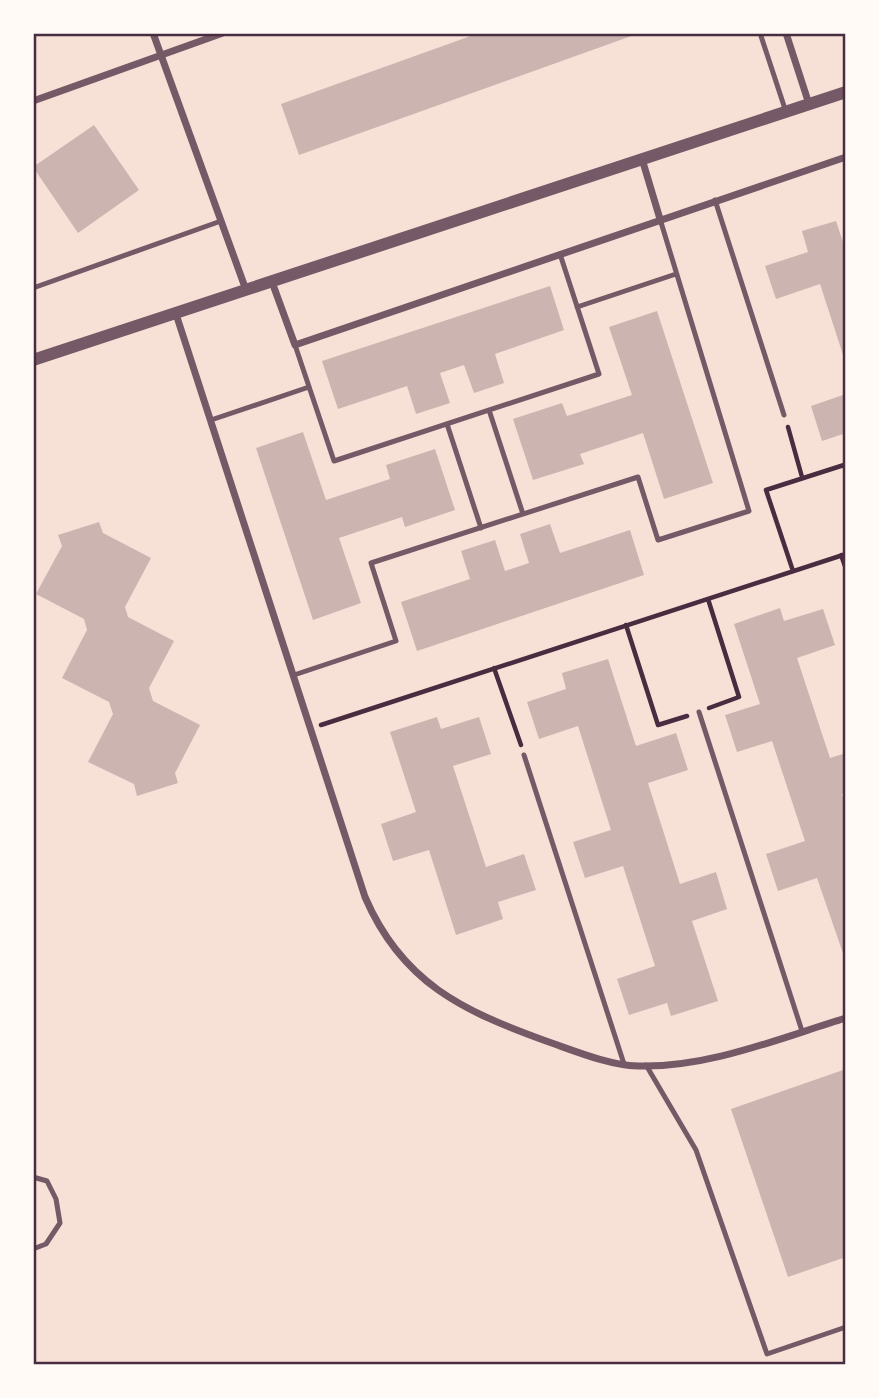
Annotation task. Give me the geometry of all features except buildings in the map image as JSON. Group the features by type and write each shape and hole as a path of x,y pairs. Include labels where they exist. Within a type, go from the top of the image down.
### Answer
{"street":[{"path":"153,33 246,290"},
{"path":"33,101 223,33"},
{"path":"786,33 809,104"},
{"path":"33,360 846,92"},
{"path":"272,282 295,345 846,157"},
{"path":"642,158 660,219"},
{"path":"176,314 365,897 376,922 406,965 470,1012 556,1044 624,1064 646,1065 719,1055 846,1018"}],"lane":[{"path":"760,33 786,112"},
{"path":"715,200 784,415"},
{"path":"294,675 396,641 371,564 638,477 658,540 749,512 660,219"},
{"path":"33,289 221,221"},
{"path":"295,345 334,461 599,374 560,254"},
{"path":"577,307 676,274"},
{"path":"211,420 309,387"},
{"path":"489,410 523,514"},
{"path":"447,424 481,528"},
{"path":"699,712 802,1031"},
{"path":"524,755 624,1064"},
{"path":"646,1065 696,1150 767,1354 846,1327"},
{"path":"33,1177 47,1181 57,1199 60,1223 46,1244 33,1248"}],"path":[{"path":"784,415 802,477"},
{"path":"793,571 766,490 844,465 846,470"},
{"path":"311,728 844,554 846,569"},
{"path":"626,625 658,725 699,712 739,697 708,599"},
{"path":"494,668 524,755"}]}
